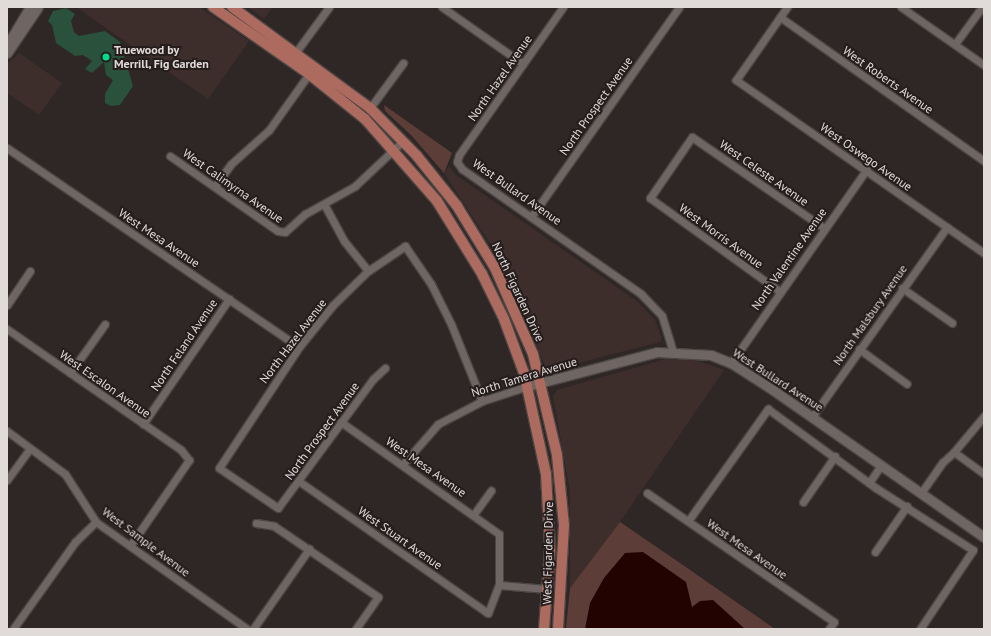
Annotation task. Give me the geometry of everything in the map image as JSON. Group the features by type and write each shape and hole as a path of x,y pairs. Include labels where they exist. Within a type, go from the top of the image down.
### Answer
{"main road":[{"path":"212,7 309,74 342,100 394,149"},
{"path":"226,7 244,16"},
{"path":"232,7 296,52 370,108 403,141"},
{"path":"342,100 370,108"},
{"name":"North Figarden Drive","path":"403,141 457,206 480,242 522,327 542,383"},
{"name":"North Figarden Drive","path":"394,149 437,201 470,252 504,319 528,386"},
{"name":"West Figarden Drive","path":"542,383 556,455 564,525 558,629"},
{"name":"West Figarden Drive","path":"528,386 546,474 550,549 544,629"}],"street":[{"path":"7,31 24,7"},
{"path":"7,46 30,7"},
{"path":"7,53 38,7"},
{"path":"296,52 328,7"},
{"path":"442,7 523,64"},
{"name":"North Hazel Avenue","path":"457,162 459,155 563,7"},
{"name":"North Prospect Avenue","path":"531,217 679,7"},
{"path":"780,17 787,7"},
{"path":"901,7 984,65"},
{"path":"955,44 982,7"},
{"name":"West Oswego Avenue","path":"780,17 736,80 984,253"},
{"name":"West Roberts Avenue","path":"780,17 984,161"},
{"path":"370,108 403,63"},
{"path":"215,186 231,164 268,130 309,74"},
{"name":"West Celeste Avenue","path":"650,198 692,137 824,228"},
{"path":"368,271 344,241 324,204 355,186 403,141"},
{"name":"West Mesa Avenue","path":"7,148 299,347"},
{"name":"West Calimyrna Avenue","path":"170,156 278,231 284,232 305,214 324,204"},
{"name":"West Bullard Avenue","path":"457,162 462,169 653,305 668,329 673,351 712,355 731,363 812,417 984,537"},
{"name":"North Valentine Avenue","path":"731,363 779,291 866,170"},
{"name":"West Morris Avenue","path":"650,198 779,291"},
{"name":"North Malsbury Avenue","path":"812,417 902,288 947,227"},
{"name":"North Hazel Avenue","path":"278,508 219,468 299,347 333,305 368,271 405,246 431,284 451,324 482,401"},
{"path":"7,305 30,271"},
{"path":"902,288 952,323"},
{"name":"North Feland Avenue","path":"143,424 229,299"},
{"path":"70,373 105,324"},
{"name":"West Escalon Avenue","path":"7,329 181,450 189,460 130,546"},
{"path":"859,350 907,384"},
{"name":"North Tamera Avenue","path":"403,464 438,424 482,401 528,386 657,352 673,351"},
{"name":"North Prospect Avenue","path":"278,508 300,482 341,422 373,379 385,368"},
{"path":"688,521 768,409 835,456 869,484 907,506 973,550 920,629"},
{"path":"921,493 943,462 954,452 984,416"},
{"name":"West Mesa Avenue","path":"341,422 474,514 499,534 499,585"},
{"name":"West Sample Avenue","path":"7,431 65,474 96,522 247,629"},
{"path":"7,480 30,448"},
{"path":"954,452 984,474"},
{"path":"803,502 835,456"},
{"path":"869,484 881,465"},
{"name":"West Stuart Avenue","path":"300,482 488,613 499,585"},
{"path":"474,514 491,491"},
{"name":"West Mesa Avenue","path":"647,494 834,622 829,629"},
{"path":"875,552 907,506"},
{"path":"13,629 75,542 96,522"},
{"path":"256,523 274,526 378,597 356,629"},
{"path":"253,629 309,549"},
{"path":"499,585 548,589"}],"shaded area":[{"path":"76,7 199,7 249,41 208,99"},
{"path":"248,7 273,7 264,19"},
{"path":"19,53 62,83 39,115 7,93 7,64"},
{"path":"384,105 452,153 444,173 411,135 385,111"},
{"path":"449,166 456,175 638,302 655,320 662,339 660,342 551,370 545,367 524,309 501,260 444,173"},
{"path":"666,359 695,360 724,370 620,522 570,588 570,492 553,396 557,390"},
{"path":"620,522 775,629 566,629 570,588"},
{"path":"643,552 686,582 692,607 700,601 713,600 745,629 585,629 590,603 604,578 625,553"}],"building":[{"name":"Truewood by Merrill, Fig Garden","path":"66,8 75,14 71,21 74,32 79,36 105,31 120,42 133,86 120,105 111,106 105,103 105,94 113,80 106,75 104,62 92,73 85,69 92,61 83,55 75,56 56,43 52,25 48,21 53,11"}],"place":[{"name":"Truewood by Merrill, Fig Garden","path":"106,57"}]}
